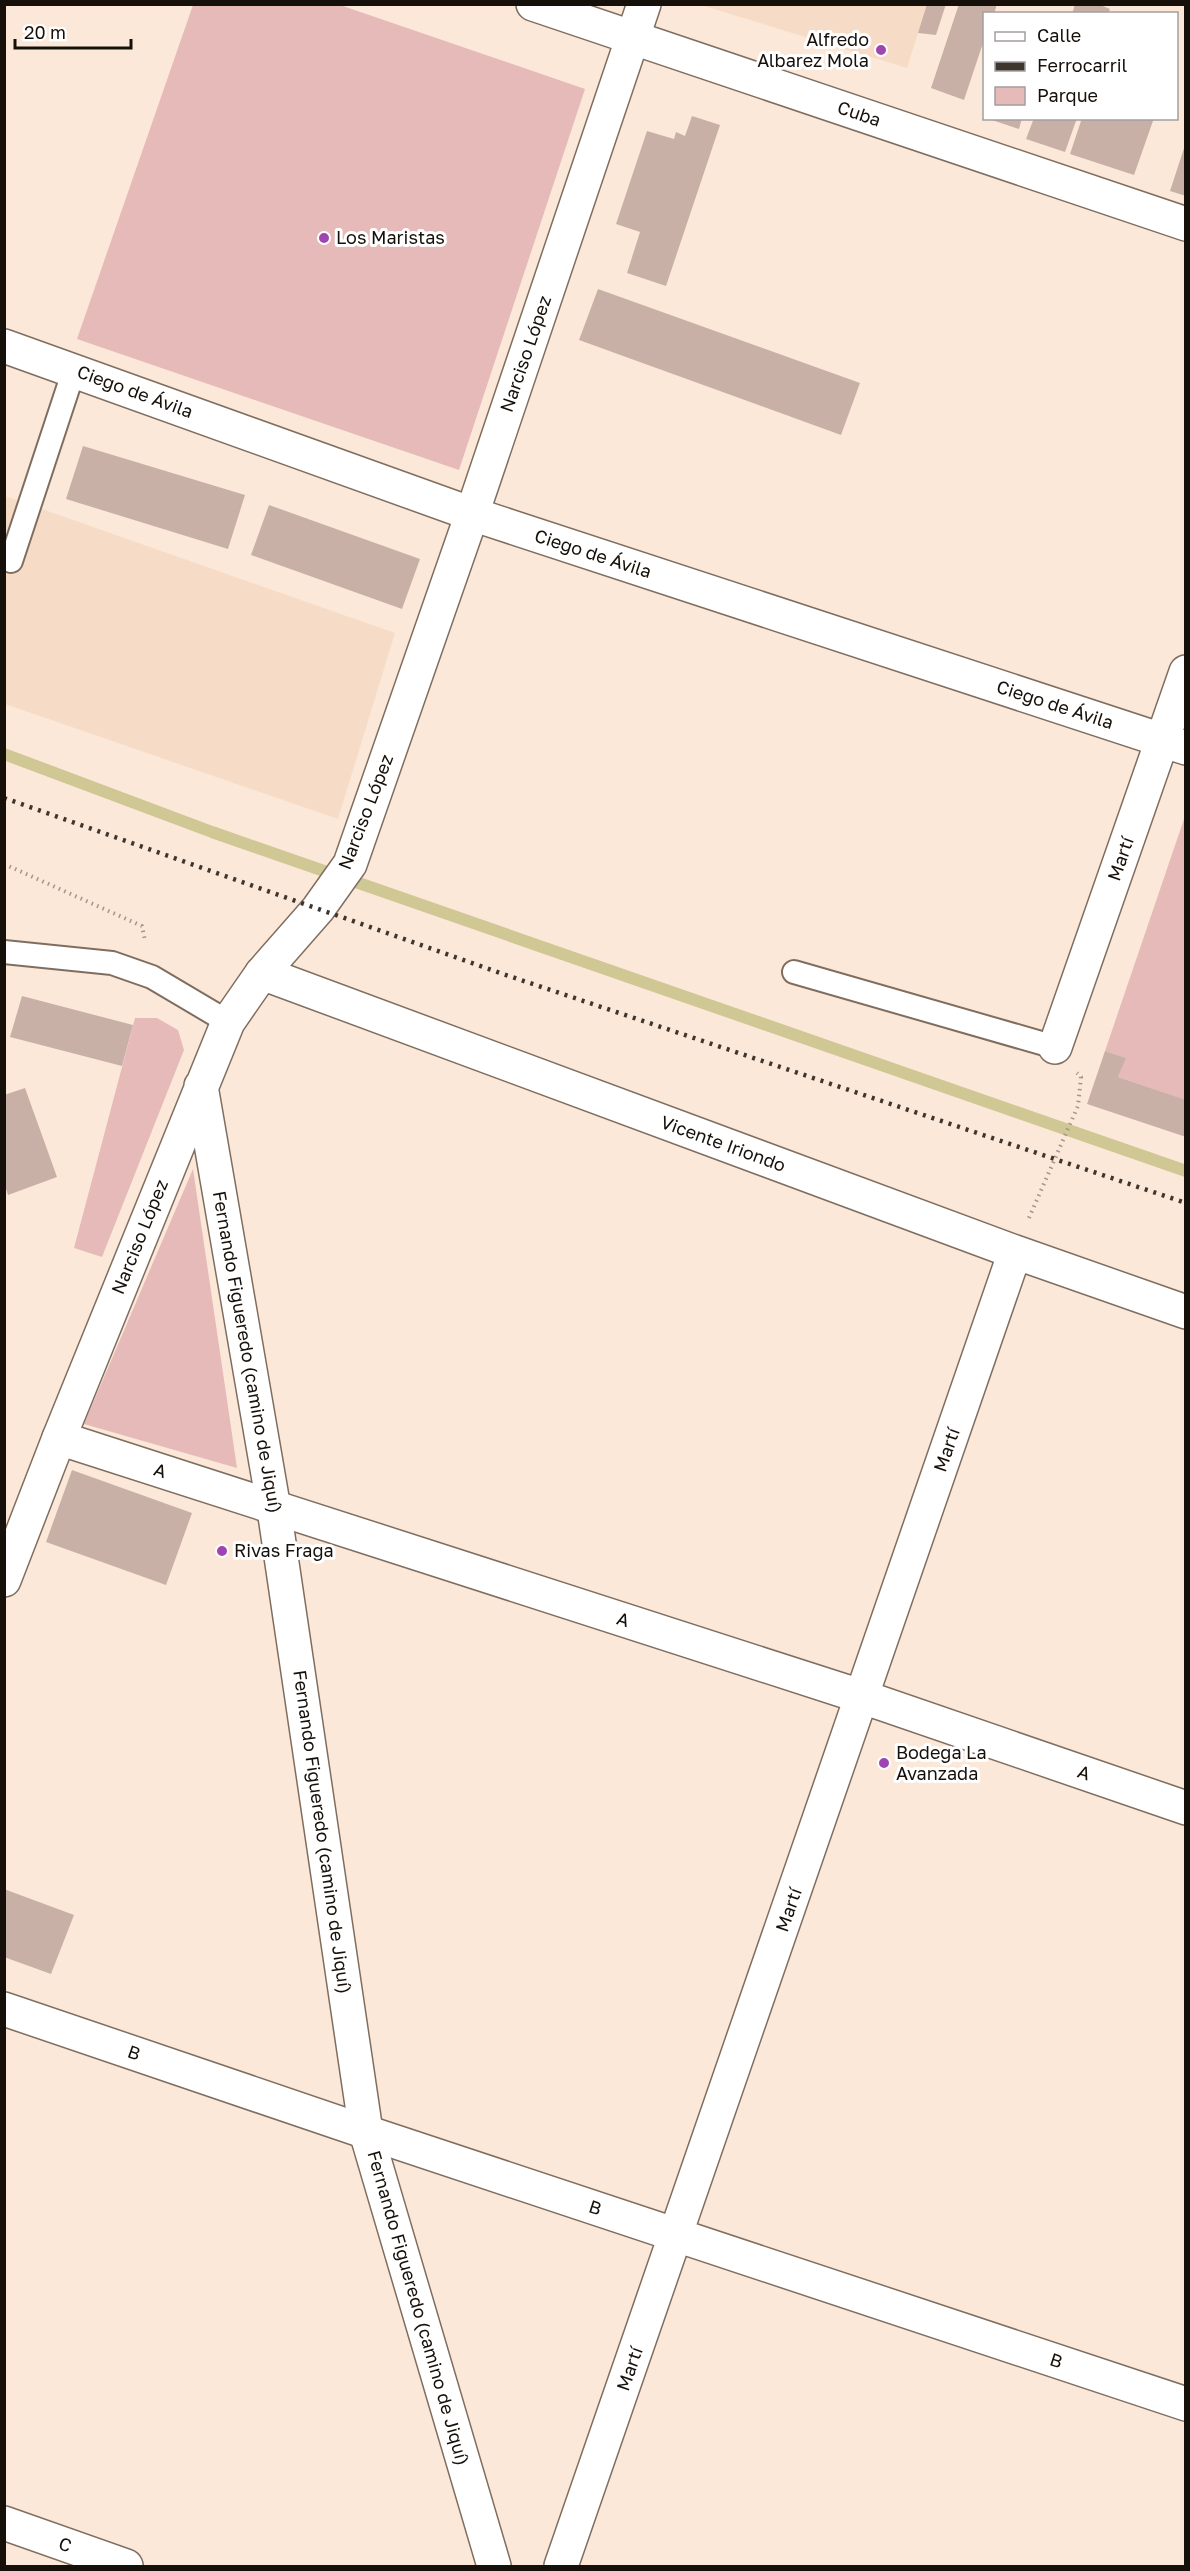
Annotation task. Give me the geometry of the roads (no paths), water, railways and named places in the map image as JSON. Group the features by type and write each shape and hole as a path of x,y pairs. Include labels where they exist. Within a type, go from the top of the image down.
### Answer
{"street":[{"name":"Cuba","path":"533,4 1185,224"},
{"name":"Narciso López","path":"4,1580 59,1438 228,1022 262,973 342,876 472,514 644,4"},
{"name":"Ciego de Ávila","path":"4,346 472,514 1174,744"},
{"name":"Martí","path":"1055,1047 1174,744 1185,672"},
{"name":"Vicente Iriondo","path":"262,973 1015,1252 1185,1312"},
{"name":"Fernando Figueredo (camino de Jiquí)","path":"201,1086 274,1509 366,2132 494,2566"},
{"name":"Martí","path":"561,2566 1015,1252"},
{"name":"A","path":"59,1438 862,1697 1185,1808"},
{"name":"B","path":"4,2009 366,2132 1185,2404"},
{"name":"C","path":"4,2523 126,2566"}],"lane":[{"path":"11,561 74,370"},
{"path":"4,952 112,963 152,978 228,1022"},
{"path":"794,972 1055,1047"}],"waterway":[{"path":"4,754 212,832 1186,1171"}],"railway":[{"path":"4,798 503,974 1186,1203"}],"place":[{"name":"Alfredo Albarez Mola","path":"881,50"},
{"name":"Los Maristas","path":"324,238"},
{"name":"Rivas Fraga","path":"222,1551"},
{"name":"Bodega La Avanzada","path":"884,1763"}]}
